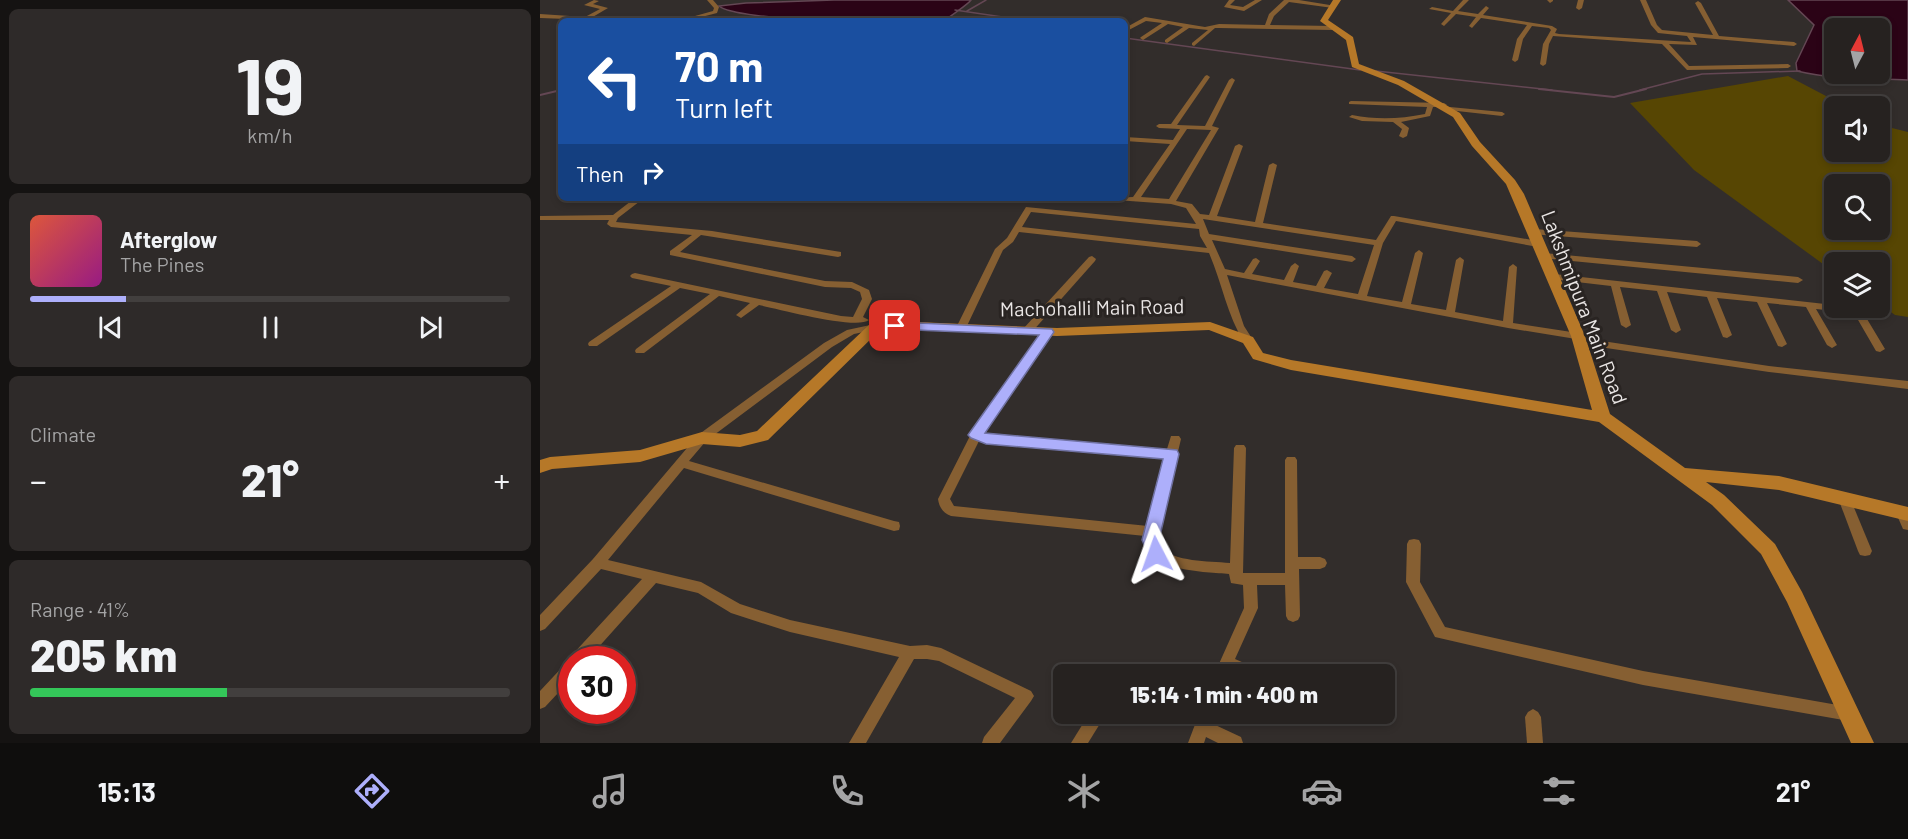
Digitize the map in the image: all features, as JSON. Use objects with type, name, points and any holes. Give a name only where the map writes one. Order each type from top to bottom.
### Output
[{"type":"main road","points":[[1333,28],[1324,21],[1335,3]]},
{"type":"main road","name":"Lakshmipura Main Road","points":[[1333,28],[1350,39],[1353,57],[1362,70],[1401,83],[1461,118],[1476,144],[1511,182],[1579,338],[1595,398],[1603,417],[1718,500],[1768,549],[1795,598],[1863,743]]},
{"type":"main road","name":"Machohalli Main Road","points":[[875,327],[1048,332],[1210,326],[1248,340],[1258,356],[1291,365],[1603,417]]},
{"type":"main road","points":[[540,467],[550,463],[640,456],[702,438],[740,441],[762,436],[875,327]]},
{"type":"main road","points":[[1685,474],[1779,483],[1844,498],[1906,517]]},
{"type":"street","points":[[692,18],[715,12],[717,8],[710,0]]},
{"type":"street","points":[[1232,0],[1226,6],[1244,9],[1259,0]]},
{"type":"street","points":[[1267,28],[1267,22],[1274,12],[1288,0],[1335,3]]},
{"type":"street","points":[[1444,24],[1466,0]]},
{"type":"street","points":[[1579,8],[1581,0]]},
{"type":"street","points":[[1643,0],[1657,31],[1687,68],[1788,66]]},
{"type":"street","points":[[588,18],[605,8],[587,5],[596,1]]},
{"type":"street","points":[[1698,3],[1716,36]]},
{"type":"street","points":[[1472,26],[1486,8]]},
{"type":"street","points":[[1432,9],[1553,28],[1546,44],[1543,64]]},
{"type":"street","points":[[1498,27],[1511,11]]},
{"type":"street","points":[[540,16],[571,18]]},
{"type":"street","points":[[1128,28],[1145,19],[1213,29]]},
{"type":"street","points":[[1143,38],[1166,23]]},
{"type":"street","points":[[1515,60],[1520,39],[1530,24]]},
{"type":"street","points":[[1167,41],[1188,26]]},
{"type":"street","points":[[1194,44],[1219,26],[1333,28]]},
{"type":"street","points":[[1657,31],[1794,44]]},
{"type":"street","points":[[1552,34],[1568,37],[1695,44],[1689,35]]},
{"type":"street","points":[[1173,126],[1207,77]]},
{"type":"street","points":[[1207,128],[1232,80]]},
{"type":"street","points":[[1351,103],[1441,107],[1502,114]]},
{"type":"street","points":[[1353,117],[1370,121],[1396,122],[1428,115],[1441,107]]},
{"type":"street","points":[[1396,122],[1406,128],[1402,136]]},
{"type":"street","points":[[1160,126],[1216,128],[1171,202]]},
{"type":"street","points":[[1136,200],[1185,127]]},
{"type":"street","points":[[1128,140],[1175,141]]},
{"type":"street","points":[[1212,218],[1239,146]]},
{"type":"street","points":[[1258,225],[1273,165]]},
{"type":"street","points":[[1128,199],[1171,202],[1190,206],[1197,216],[1202,232],[1221,271],[1239,326],[1248,340]]},
{"type":"street","points":[[636,201],[615,216],[611,224],[699,233],[838,254]]},
{"type":"street","points":[[961,328],[999,249],[1010,240],[1029,209],[1202,232],[1353,259]]},
{"type":"street","points":[[540,218],[615,216]]},
{"type":"street","points":[[1197,216],[1379,243]]},
{"type":"street","points":[[1361,298],[1379,243],[1394,218],[1538,244],[1798,280]]},
{"type":"street","points":[[1016,229],[1211,251]]},
{"type":"street","points":[[699,233],[673,253],[825,284],[852,285],[864,290],[867,299],[857,319]]},
{"type":"street","points":[[1538,244],[1696,244]]},
{"type":"street","points":[[1406,305],[1419,253]]},
{"type":"street","points":[[1027,331],[1092,259]]},
{"type":"street","points":[[1450,314],[1461,260]]},
{"type":"street","points":[[1246,276],[1256,261]]},
{"type":"street","points":[[1287,284],[1295,266]]},
{"type":"street","points":[[1508,325],[1513,267]]},
{"type":"street","points":[[1221,271],[1579,338],[1769,369],[1908,385]]},
{"type":"street","points":[[1318,290],[1327,273]]},
{"type":"street","points":[[635,276],[841,319],[865,320],[875,327]]},
{"type":"street","points":[[1554,277],[1824,307]]},
{"type":"street","points":[[1615,284],[1626,324]]},
{"type":"street","points":[[593,344],[679,285]]},
{"type":"street","points":[[1661,289],[1676,330]]},
{"type":"street","points":[[640,351],[718,293]]},
{"type":"street","points":[[1711,295],[1727,335]]},
{"type":"street","points":[[1761,300],[1782,344]]},
{"type":"street","points":[[741,315],[757,302]]},
{"type":"street","points":[[1809,305],[1832,345]]},
{"type":"street","points":[[1862,318],[1881,349]]},
{"type":"street","points":[[540,625],[598,563],[702,438],[828,345],[851,332],[875,327]]},
{"type":"street","points":[[1048,332],[976,435],[944,499],[951,511],[1153,532]]},
{"type":"street","points":[[976,435],[986,439],[1172,454]]},
{"type":"street","points":[[1175,439],[1153,532],[1152,548],[1156,554],[1164,558],[1204,567],[1236,569]]},
{"type":"street","points":[[1240,448],[1236,579],[1293,579]]},
{"type":"street","points":[[1291,460],[1293,616]]},
{"type":"street","points":[[681,462],[894,526]]},
{"type":"street","points":[[1844,498],[1865,551]]},
{"type":"street","points":[[1414,544],[1413,582],[1440,632],[1643,678],[1849,714]]},
{"type":"street","points":[[598,563],[701,588],[736,609],[790,626],[910,653],[927,652],[941,655],[1026,696],[990,743]]},
{"type":"street","points":[[1292,563],[1320,563]]},
{"type":"street","points":[[590,646],[653,577]]},
{"type":"street","points":[[1226,664],[1251,608],[1250,579]]},
{"type":"street","points":[[857,743],[910,653]]},
{"type":"street","points":[[540,702],[558,682]]},
{"type":"street","points":[[1533,717],[1535,743]]},
{"type":"street","points":[[1079,743],[1091,724]]},
{"type":"street","points":[[1196,743],[1203,724]]},
{"type":"street","points":[[1208,724],[1234,743]]},
{"type":"shaded area","points":[[834,0],[971,0],[947,18],[781,18],[732,11],[719,6]]},
{"type":"shaded area","points":[[1788,0],[1908,0],[1908,80],[1890,79],[1890,18],[1824,18],[1824,75],[1797,71],[1796,63],[1814,25]]},
{"type":"shaded area","points":[[1788,76],[1826,96],[1824,96],[1824,162],[1890,162],[1890,128],[1908,132],[1908,317],[1895,315],[1890,311],[1890,252],[1824,252],[1824,265],[1694,170],[1630,103]]},
{"type":"waterway","points":[[967,11],[986,0]]},
{"type":"waterway","points":[[955,10],[1010,18]]},
{"type":"waterway","points":[[1128,38],[1360,70]]},
{"type":"waterway","points":[[1376,71],[1552,90]]},
{"type":"waterway","points":[[1640,90],[1702,74],[1800,71]]},
{"type":"waterway","points":[[1539,89],[1614,97],[1646,89]]},
{"type":"waterway","points":[[540,95],[558,91]]},
{"type":"route","points":[[895,326],[1048,332],[976,435],[986,439],[1172,454],[1151,540],[1156,554]]}]
